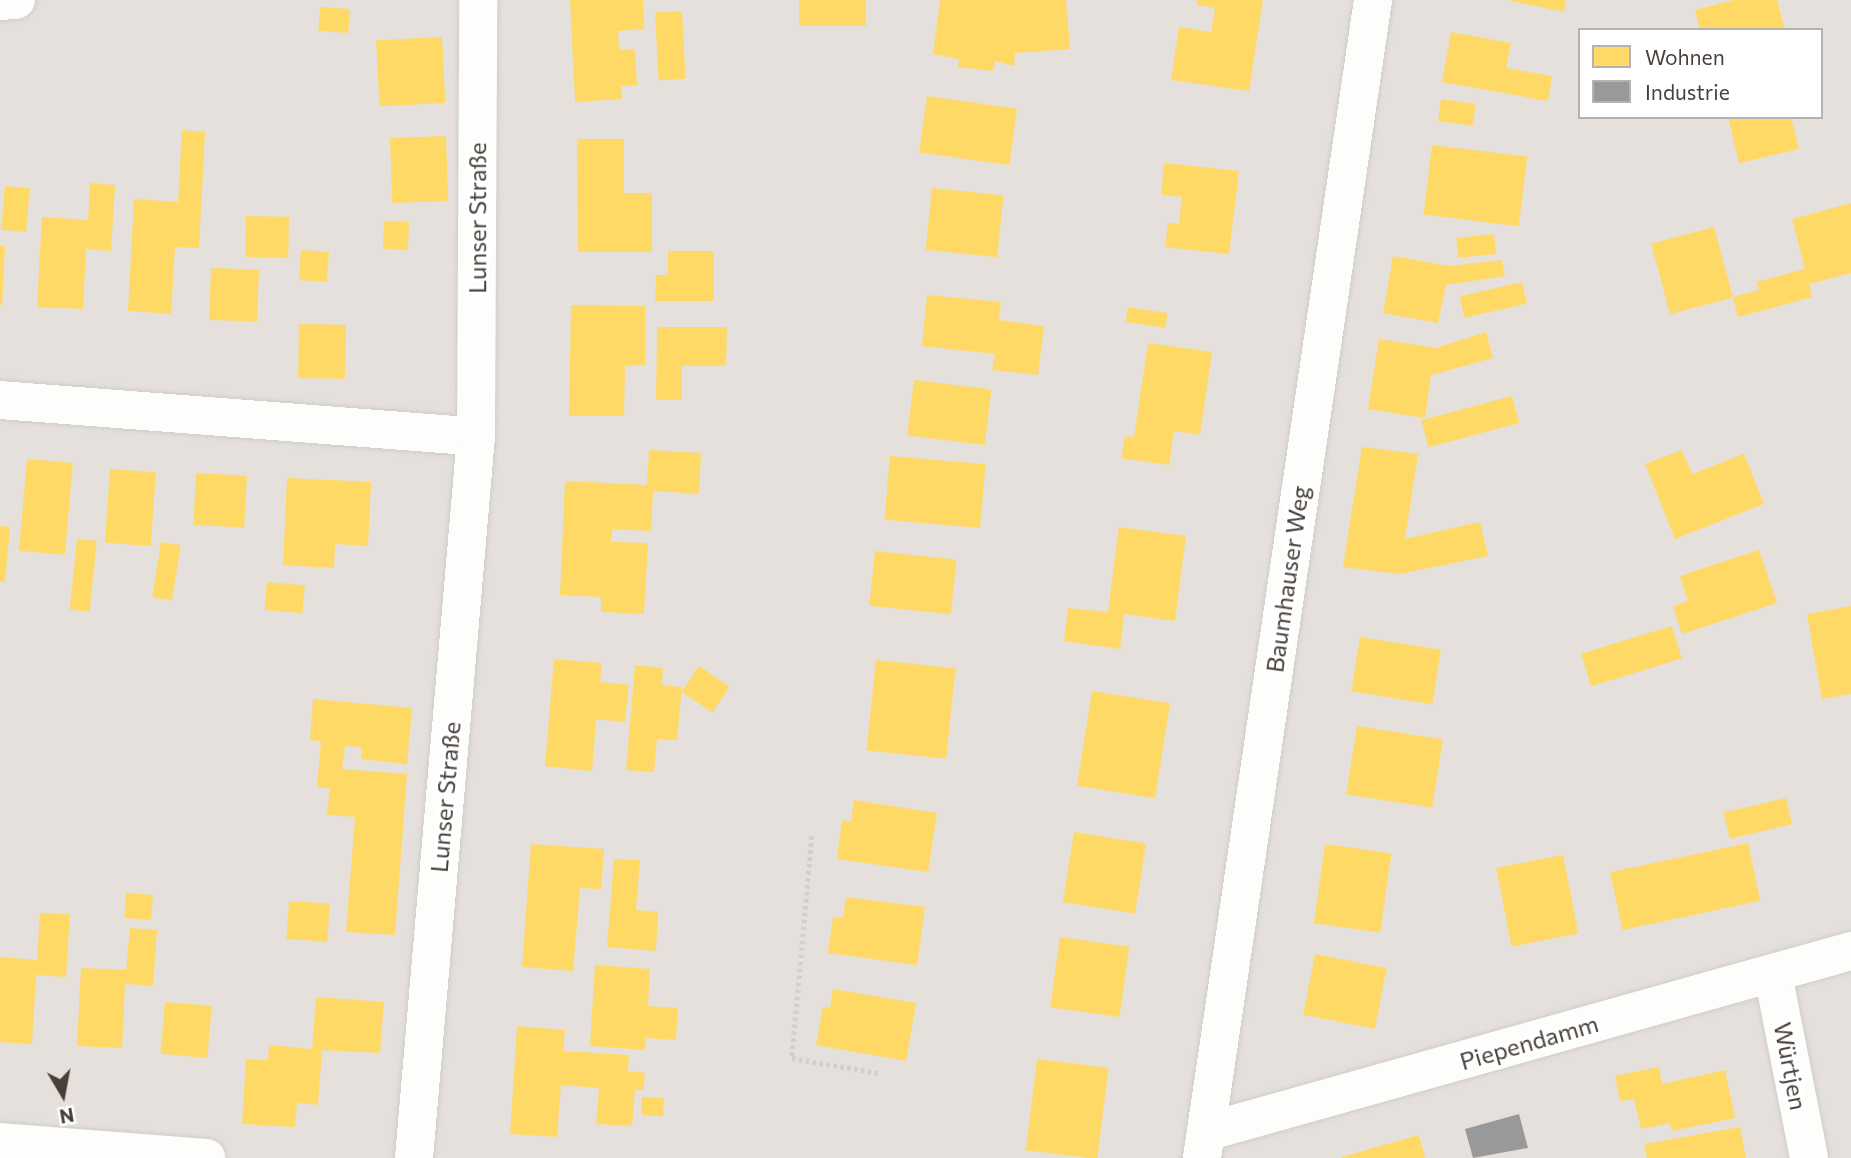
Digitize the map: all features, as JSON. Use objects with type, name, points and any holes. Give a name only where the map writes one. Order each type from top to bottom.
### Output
[{"type":"street","points":[[0,1],[16,0]]},
{"type":"street","name":"Lunser Straße","points":[[414,1158],[476,437],[478,0]]},
{"type":"street","name":"Baumhauser Weg","points":[[1204,1145],[1373,0]]},
{"type":"street","points":[[0,400],[476,437]]},
{"type":"street","name":"Piependamm","points":[[1204,1145],[1851,951]]},
{"type":"street","name":"Würtjen","points":[[1773,974],[1809,1158]]},
{"type":"street","points":[[0,1142],[205,1158]]},
{"type":"path","points":[[812,836],[792,1058],[880,1073]]},
{"type":"shaded area","points":[[0,0],[1851,0],[1851,1158],[0,1158]]},
{"type":"shaded area","points":[[797,1070],[941,1093],[933,1147],[788,1124]]},
{"type":"building: Wohnen","points":[[570,0],[643,0],[644,29],[618,31],[619,50],[635,49],[637,85],[621,86],[622,99],[575,102]]},
{"type":"building: Wohnen","points":[[799,0],[866,0],[866,26],[799,26]]},
{"type":"building: Wohnen","points":[[940,0],[1066,0],[1070,49],[1015,53],[1014,66],[995,61],[993,71],[958,67],[959,59],[933,54]]},
{"type":"building: Wohnen","points":[[1198,0],[1263,0],[1249,91],[1171,80],[1179,27],[1211,32],[1215,8],[1197,5]]},
{"type":"building: Wohnen","points":[[1507,0],[1566,0],[1564,12]]},
{"type":"building: Wohnen","points":[[1734,0],[1777,0],[1784,28],[1700,28],[1695,10]]},
{"type":"building: Wohnen","points":[[320,7],[350,9],[348,33],[318,31]]},
{"type":"building: Wohnen","points":[[682,11],[686,79],[659,80],[655,12]]},
{"type":"building: Wohnen","points":[[1451,32],[1511,43],[1506,68],[1552,76],[1548,101],[1442,82]]},
{"type":"building: Wohnen","points":[[442,37],[445,103],[380,106],[376,40]]},
{"type":"building: Wohnen","points":[[927,96],[1017,109],[1009,165],[919,152]]},
{"type":"building: Wohnen","points":[[1441,99],[1476,104],[1473,126],[1438,121]]},
{"type":"building: Wohnen","points":[[1728,119],[1792,119],[1799,149],[1739,163]]},
{"type":"building: Wohnen","points":[[182,130],[205,132],[199,248],[175,247],[171,314],[128,311],[134,199],[178,202]]},
{"type":"building: Wohnen","points":[[446,136],[448,201],[392,203],[390,138]]},
{"type":"building: Wohnen","points":[[577,139],[624,139],[624,193],[652,193],[652,252],[578,252]]},
{"type":"building: Wohnen","points":[[1432,145],[1527,157],[1519,226],[1423,214]]},
{"type":"building: Wohnen","points":[[1164,163],[1239,171],[1229,254],[1165,247],[1168,223],[1179,224],[1182,197],[1161,195]]},
{"type":"building: Wohnen","points":[[90,183],[115,185],[111,251],[86,249],[83,309],[37,307],[42,217],[88,220]]},
{"type":"building: Wohnen","points":[[5,186],[30,188],[26,232],[1,230]]},
{"type":"building: Wohnen","points":[[932,188],[1004,196],[997,257],[926,250]]},
{"type":"building: Wohnen","points":[[1851,203],[1851,273],[1809,284],[1812,297],[1738,317],[1733,297],[1759,290],[1757,282],[1805,269],[1792,219]]},
{"type":"building: Wohnen","points":[[246,216],[289,217],[288,258],[245,257]]},
{"type":"building: Wohnen","points":[[384,221],[409,222],[408,250],[383,249]]},
{"type":"building: Wohnen","points":[[1714,227],[1733,298],[1670,314],[1651,244]]},
{"type":"building: Wohnen","points":[[1494,234],[1496,254],[1458,258],[1456,238]]},
{"type":"building: Wohnen","points":[[0,246],[5,246],[2,305],[0,305]]},
{"type":"building: Wohnen","points":[[301,250],[329,252],[327,282],[299,280]]},
{"type":"building: Wohnen","points":[[668,251],[714,251],[714,301],[655,301],[656,275],[668,275]]},
{"type":"building: Wohnen","points":[[1393,256],[1449,266],[1502,260],[1505,276],[1446,285],[1438,323],[1383,313]]},
{"type":"building: Wohnen","points":[[211,268],[259,270],[257,322],[209,320]]},
{"type":"building: Wohnen","points":[[1522,282],[1527,303],[1465,318],[1460,296]]},
{"type":"building: Wohnen","points":[[927,295],[1001,302],[999,320],[1044,326],[1038,375],[992,370],[995,354],[922,346]]},
{"type":"building: Wohnen","points":[[571,305],[645,306],[645,365],[625,366],[624,416],[569,416]]},
{"type":"building: Wohnen","points":[[1128,307],[1168,313],[1165,328],[1126,322]]},
{"type":"building: Wohnen","points":[[299,324],[346,325],[345,379],[298,378]]},
{"type":"building: Wohnen","points":[[657,327],[727,327],[726,366],[682,366],[682,400],[656,400]]},
{"type":"building: Wohnen","points":[[1486,332],[1493,358],[1431,375],[1425,418],[1368,409],[1379,339],[1436,348]]},
{"type":"building: Wohnen","points":[[1148,343],[1212,352],[1200,435],[1174,431],[1169,465],[1121,458],[1125,436],[1134,437]]},
{"type":"building: Wohnen","points":[[914,380],[991,390],[985,445],[907,436]]},
{"type":"building: Wohnen","points":[[1512,396],[1519,423],[1428,447],[1421,420]]},
{"type":"building: Wohnen","points":[[1362,447],[1418,454],[1405,539],[1480,522],[1488,556],[1399,574],[1343,567]]},
{"type":"building: Wohnen","points":[[649,450],[701,453],[699,494],[653,491],[651,531],[612,529],[611,542],[648,543],[644,614],[601,612],[601,597],[560,595],[565,481],[647,485]]},
{"type":"building: Wohnen","points":[[1682,450],[1692,474],[1744,454],[1764,504],[1675,539],[1645,464]]},
{"type":"building: Wohnen","points":[[890,456],[986,464],[980,528],[884,520]]},
{"type":"building: Wohnen","points":[[27,459],[73,463],[65,555],[19,551]]},
{"type":"building: Wohnen","points":[[110,469],[156,472],[151,546],[105,543]]},
{"type":"building: Wohnen","points":[[196,473],[247,476],[244,528],[193,525]]},
{"type":"building: Wohnen","points":[[287,478],[371,482],[368,546],[335,544],[334,568],[283,565]]},
{"type":"building: Wohnen","points":[[0,526],[10,527],[5,582],[0,582]]},
{"type":"building: Wohnen","points":[[1119,527],[1186,536],[1175,621],[1124,614],[1120,649],[1064,641],[1068,608],[1108,612]]},
{"type":"building: Wohnen","points":[[77,539],[97,541],[89,612],[70,610]]},
{"type":"building: Wohnen","points":[[161,542],[181,545],[172,600],[152,597]]},
{"type":"building: Wohnen","points":[[1759,550],[1777,603],[1682,634],[1673,606],[1688,601],[1680,576]]},
{"type":"building: Wohnen","points":[[875,551],[957,560],[951,614],[869,606]]},
{"type":"building: Wohnen","points":[[267,582],[305,585],[302,613],[265,610]]},
{"type":"building: Wohnen","points":[[1851,606],[1851,694],[1822,699],[1807,614]]},
{"type":"building: Wohnen","points":[[1672,626],[1682,659],[1591,686],[1581,654]]},
{"type":"building: Wohnen","points":[[1360,637],[1441,650],[1432,704],[1351,691]]},
{"type":"building: Wohnen","points":[[554,659],[602,663],[600,682],[629,685],[625,722],[596,719],[592,771],[545,766]]},
{"type":"building: Wohnen","points":[[876,660],[956,668],[946,759],[866,751]]},
{"type":"building: Wohnen","points":[[635,665],[663,668],[662,685],[682,687],[677,740],[657,739],[654,772],[626,770]]},
{"type":"building: Wohnen","points":[[699,666],[730,687],[712,712],[682,692]]},
{"type":"building: Wohnen","points":[[1092,691],[1170,703],[1155,798],[1077,786]]},
{"type":"building: Wohnen","points":[[313,699],[412,708],[407,764],[361,759],[362,747],[345,746],[342,769],[407,774],[395,935],[346,932],[355,817],[327,815],[330,788],[317,787],[321,741],[310,740]]},
{"type":"building: Wohnen","points":[[1357,726],[1443,740],[1432,808],[1346,794]]},
{"type":"building: Wohnen","points":[[1786,798],[1792,824],[1730,839],[1724,812]]},
{"type":"building: Wohnen","points":[[854,800],[937,813],[928,872],[837,859],[842,820],[851,822]]},
{"type":"building: Wohnen","points":[[1074,832],[1146,843],[1135,914],[1063,902]]},
{"type":"building: Wohnen","points":[[1748,843],[1760,901],[1622,930],[1610,872]]},
{"type":"building: Wohnen","points":[[531,844],[604,849],[601,889],[580,888],[573,971],[522,967]]},
{"type":"building: Wohnen","points":[[1325,844],[1391,853],[1380,933],[1314,923]]},
{"type":"building: Wohnen","points":[[1563,855],[1578,934],[1512,947],[1496,868]]},
{"type":"building: Wohnen","points":[[614,859],[640,860],[636,910],[658,912],[656,951],[607,947]]},
{"type":"building: Wohnen","points":[[126,893],[153,895],[151,920],[124,918]]},
{"type":"building: Wohnen","points":[[846,897],[925,907],[917,965],[828,953],[833,917],[843,918]]},
{"type":"building: Wohnen","points":[[289,901],[330,904],[327,942],[286,939]]},
{"type":"building: Wohnen","points":[[40,913],[70,914],[66,977],[36,975],[32,1044],[0,1042],[0,957],[37,960]]},
{"type":"building: Wohnen","points":[[130,928],[157,930],[153,986],[125,984],[122,1048],[77,1046],[81,968],[126,970]]},
{"type":"building: Wohnen","points":[[1060,937],[1129,947],[1119,1017],[1050,1007]]},
{"type":"building: Wohnen","points":[[1315,954],[1387,968],[1375,1029],[1303,1015]]},
{"type":"building: Wohnen","points":[[595,965],[650,969],[648,1006],[678,1008],[676,1040],[646,1038],[645,1050],[590,1046]]},
{"type":"building: Wohnen","points":[[833,989],[916,1003],[906,1061],[816,1045],[823,1007],[830,1008]]},
{"type":"building: Wohnen","points":[[316,997],[384,1002],[380,1053],[322,1050],[318,1105],[297,1103],[295,1127],[242,1124],[246,1059],[268,1060],[269,1045],[312,1049]]},
{"type":"building: Wohnen","points":[[165,1002],[212,1006],[207,1058],[160,1054]]},
{"type":"building: Wohnen","points":[[517,1026],[565,1030],[563,1051],[629,1055],[628,1071],[645,1073],[643,1090],[635,1090],[632,1126],[596,1124],[599,1088],[561,1085],[557,1137],[510,1134]]},
{"type":"building: Wohnen","points":[[1037,1059],[1108,1068],[1097,1158],[1026,1150]]},
{"type":"building: Wohnen","points":[[1659,1067],[1662,1084],[1725,1070],[1735,1118],[1672,1131],[1670,1123],[1641,1129],[1634,1099],[1620,1101],[1615,1076]]},
{"type":"building: Wohnen","points":[[642,1097],[664,1098],[663,1116],[641,1115]]},
{"type":"building: Wohnen","points":[[1740,1127],[1746,1158],[1647,1158],[1644,1144]]},
{"type":"building: Wohnen","points":[[1419,1135],[1425,1158],[1342,1158],[1342,1157]]},
{"type":"building: Industrie","points":[[1519,1114],[1528,1148],[1473,1158],[1465,1129]]}]
